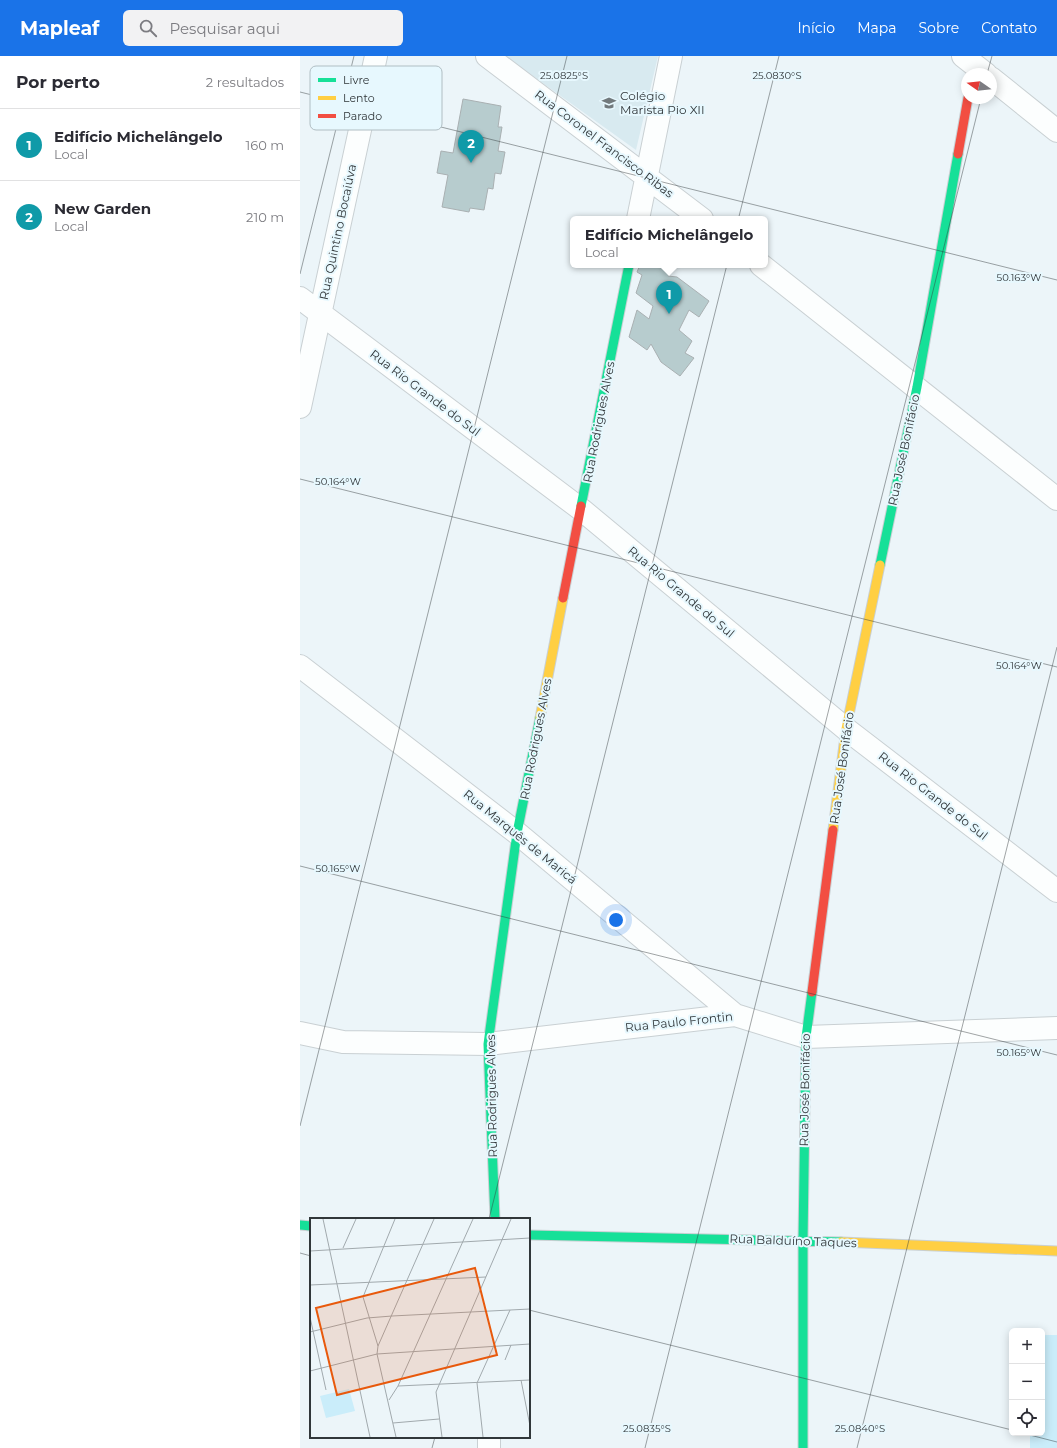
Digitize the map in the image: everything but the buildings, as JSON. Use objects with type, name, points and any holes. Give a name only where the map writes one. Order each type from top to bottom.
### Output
[{"type":"street","name":"Rua Quintino Bocaiúva","points":[[374,66],[376,56]]},
{"type":"street","name":"Rua Coronel Francisco Ribas","points":[[487,56],[698,216]]},
{"type":"street","points":[[639,216],[671,56]]},
{"type":"street","points":[[997,83],[1057,131]]},
{"type":"street","name":"Rua José Bonifácio","points":[[803,1448],[803,1240],[806,1037],[846,729],[917,387],[967,104]]},
{"type":"street","name":"Rua Quintino Bocaiúva","points":[[300,407],[360,130]]},
{"type":"street","name":"Rua Rodrigues Alves","points":[[495,1218],[488,1044],[517,833],[582,510],[628,268]]},
{"type":"street","points":[[765,268],[1057,499]]},
{"type":"street","name":"Rua Rio Grande do Sul","points":[[300,298],[582,510],[846,729],[1057,891]]},
{"type":"street","name":"Rua Marquês de Maricá","points":[[300,666],[517,833],[735,1014]]},
{"type":"street","name":"Rua Paulo Frontin","points":[[300,1033],[343,1042],[488,1044],[735,1014],[806,1037],[1057,1028]]},
{"type":"street","points":[[300,1225],[310,1226]]},
{"type":"street","name":"Rua Balduíno Taques","points":[[530,1235],[803,1240],[1057,1251]]},
{"type":"shaded area","name":"Colégio Marista Pio XII","points":[[505,56],[658,56],[636,150]]},
{"type":"shaded area","points":[[1045,1335],[1057,1335],[1057,1448],[1030,1448],[1030,1436],[1045,1436]]},
{"type":"traffic: fast","points":[[880,565],[917,387],[958,154]]},
{"type":"traffic: fast","points":[[581,506],[628,268]]},
{"type":"traffic: fast","points":[[495,1218],[488,1044],[517,833],[540,718]]},
{"type":"traffic: fast","points":[[803,1448],[803,1240],[806,1037],[812,992]]},
{"type":"traffic: fast","points":[[300,1225],[310,1226]]},
{"type":"traffic: fast","points":[[530,1235],[841,1242]]},
{"type":"traffic: slow","points":[[833,830],[846,729],[880,565]]},
{"type":"traffic: slow","points":[[540,718],[563,598]]},
{"type":"traffic: slow","points":[[841,1242],[1057,1251]]},
{"type":"traffic: jam","points":[[958,154],[967,104]]},
{"type":"traffic: jam","points":[[563,598],[581,506]]},
{"type":"traffic: jam","points":[[812,992],[833,830]]},
{"type":"place","name":"Colégio Marista Pio XII","points":[[609,103]]},
{"type":"place","name":"New Garden","points":[[471,163]]},
{"type":"place","name":"Edifício Michelângelo","points":[[669,314]]}]
